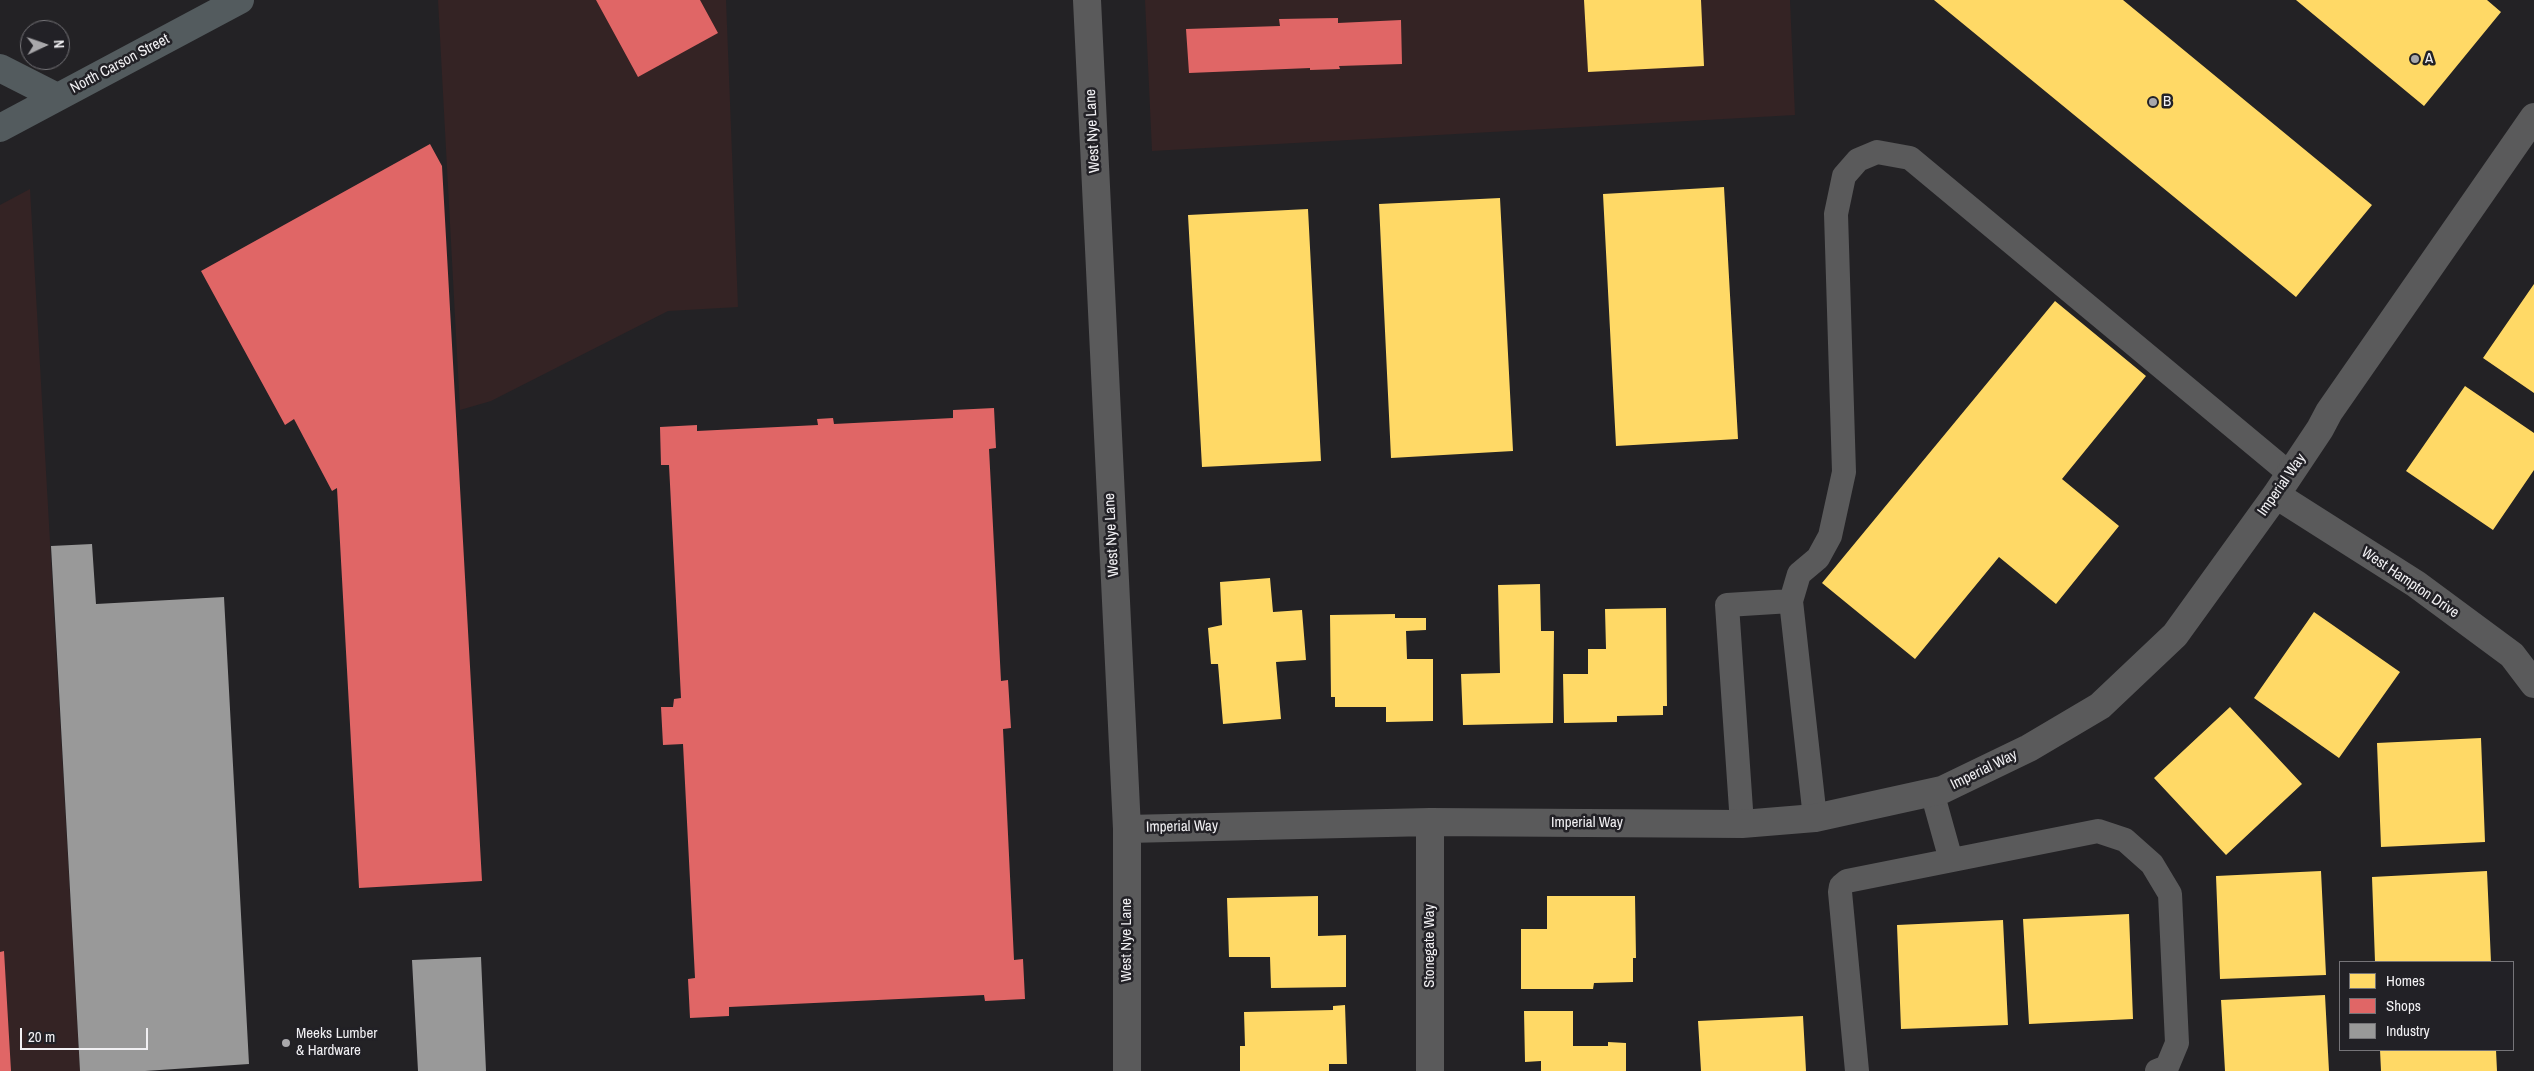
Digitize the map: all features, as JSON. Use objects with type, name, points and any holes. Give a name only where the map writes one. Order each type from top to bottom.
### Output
[{"type":"main road","name":"North Carson Street","points":[[0,128],[240,0]]},
{"type":"main road","points":[[0,68],[57,97]]},
{"type":"street","name":"West Nye Lane","points":[[1086,0],[1127,829],[1127,1071]]},
{"type":"street","name":"Imperial Way","points":[[1127,829],[1430,822],[1742,824],[1815,818],[1942,790],[2029,748],[2100,706],[2175,635],[2283,484],[2320,429],[2329,412],[2534,117]]},
{"type":"street","name":"West Hampton Drive","points":[[2283,484],[2512,655],[2534,684]]},
{"type":"street","name":"Stonegate Way","points":[[1430,822],[1430,1071]]},
{"type":"lane","points":[[1815,818],[1791,601],[1799,574],[1818,558],[1830,536],[1844,472],[1836,214],[1844,176],[1858,160],[1877,152],[1910,158],[2283,484]]},
{"type":"lane","points":[[1742,824],[1727,605],[1791,601]]},
{"type":"lane","points":[[1932,792],[1951,860]]},
{"type":"lane","points":[[1857,1071],[1840,892],[1841,886],[1847,881],[2098,831],[2125,840],[2152,864],[2170,894],[2177,1043],[2166,1067],[2157,1071]]},
{"type":"shaded area","points":[[438,0],[726,0],[738,307],[668,311],[491,401],[460,410]]},
{"type":"shaded area","points":[[1145,0],[1790,0],[1795,115],[1152,151]]},
{"type":"shaded area","points":[[30,189],[80,1071],[0,1071],[0,205]]},
{"type":"building: Homes","points":[[1584,0],[1701,0],[1704,66],[1588,72]]},
{"type":"building: Homes","name":"B","points":[[1934,0],[2123,0],[2372,205],[2296,297]]},
{"type":"building: Homes","name":"A","points":[[2296,0],[2487,0],[2501,12],[2424,106]]},
{"type":"building: Homes","points":[[1724,187],[1738,439],[1616,446],[1603,194]]},
{"type":"building: Homes","points":[[1500,198],[1513,451],[1391,458],[1379,204]]},
{"type":"building: Homes","points":[[1308,209],[1321,461],[1202,467],[1188,215]]},
{"type":"building: Homes","points":[[2534,284],[2534,393],[2483,358]]},
{"type":"building: Homes","points":[[2055,301],[2146,376],[2062,479],[2119,526],[2056,604],[1999,557],[1915,659],[1822,583]]},
{"type":"building: Homes","points":[[2465,386],[2534,433],[2534,470],[2493,530],[2406,471]]},
{"type":"building: Homes","points":[[1270,578],[1273,612],[1302,610],[1306,660],[1276,662],[1281,719],[1223,724],[1218,664],[1211,664],[1208,628],[1222,625],[1220,582]]},
{"type":"building: Homes","points":[[1540,584],[1541,631],[1554,631],[1553,723],[1463,725],[1461,674],[1500,673],[1498,585]]},
{"type":"building: Homes","points":[[1666,608],[1667,706],[1663,706],[1663,715],[1617,716],[1617,722],[1564,723],[1563,674],[1588,674],[1588,649],[1606,649],[1605,609]]},
{"type":"building: Homes","points":[[2314,612],[2400,672],[2339,758],[2254,698]]},
{"type":"building: Homes","points":[[1395,614],[1395,618],[1426,618],[1426,630],[1406,631],[1407,659],[1433,659],[1433,721],[1386,722],[1386,707],[1335,707],[1335,697],[1331,697],[1330,615]]},
{"type":"building: Homes","points":[[2230,707],[2302,784],[2226,855],[2154,778]]},
{"type":"building: Homes","points":[[2481,738],[2485,842],[2381,847],[2377,743]]},
{"type":"building: Homes","points":[[2321,871],[2326,975],[2220,979],[2216,876]]},
{"type":"building: Homes","points":[[2487,871],[2491,961],[2375,961],[2372,877]]},
{"type":"building: Homes","points":[[1318,896],[1318,936],[1346,935],[1346,987],[1271,988],[1270,957],[1229,957],[1227,898]]},
{"type":"building: Homes","points":[[1547,896],[1635,896],[1636,958],[1633,958],[1633,982],[1594,983],[1593,989],[1521,989],[1521,929],[1547,929]]},
{"type":"building: Homes","points":[[2129,914],[2133,1019],[2029,1024],[2023,919]]},
{"type":"building: Homes","points":[[2003,920],[2008,1025],[1901,1029],[1897,925]]},
{"type":"building: Homes","points":[[2325,995],[2329,1071],[2225,1071],[2221,1000]]},
{"type":"building: Homes","points":[[1345,1005],[1347,1064],[1329,1064],[1329,1071],[1240,1071],[1240,1046],[1245,1046],[1244,1012],[1333,1010],[1333,1006]]},
{"type":"building: Homes","points":[[1524,1011],[1573,1011],[1573,1046],[1608,1046],[1608,1042],[1626,1043],[1626,1071],[1541,1071],[1541,1061],[1525,1062]]},
{"type":"building: Homes","points":[[1803,1016],[1806,1071],[1701,1071],[1698,1021]]},
{"type":"building: Homes","points":[[2380,1051],[2496,1051],[2497,1071],[2381,1071]]},
{"type":"building: Shops","points":[[596,0],[700,0],[718,33],[638,77]]},
{"type":"building: Shops","points":[[1338,18],[1338,23],[1401,20],[1402,64],[1339,66],[1340,69],[1310,70],[1310,68],[1189,73],[1186,29],[1280,26],[1279,19]]},
{"type":"building: Shops","points":[[430,144],[442,166],[482,881],[359,888],[337,488],[332,491],[294,419],[285,425],[201,271]]},
{"type":"building: Shops","points":[[994,408],[996,448],[989,449],[1001,681],[1008,680],[1011,728],[1003,729],[1014,960],[1023,959],[1025,999],[985,1001],[984,995],[729,1007],[729,1016],[690,1018],[688,979],[695,978],[683,744],[663,745],[661,707],[673,707],[674,699],[681,698],[669,465],[661,465],[660,427],[697,425],[697,431],[818,425],[817,419],[833,418],[834,424],[953,418],[953,410]]},
{"type":"building: Shops","points":[[4,951],[11,1071],[0,1071],[0,952]]},
{"type":"building: Industry","points":[[92,544],[96,604],[224,597],[249,1064],[145,1071],[80,1071],[51,546]]},
{"type":"building: Industry","points":[[481,957],[486,1071],[418,1071],[412,960]]},
{"type":"place","name":"A","points":[[2415,59]]},
{"type":"place","name":"B","points":[[2153,102]]},
{"type":"place","name":"Meeks Lumber & Hardware","points":[[286,1043]]}]
